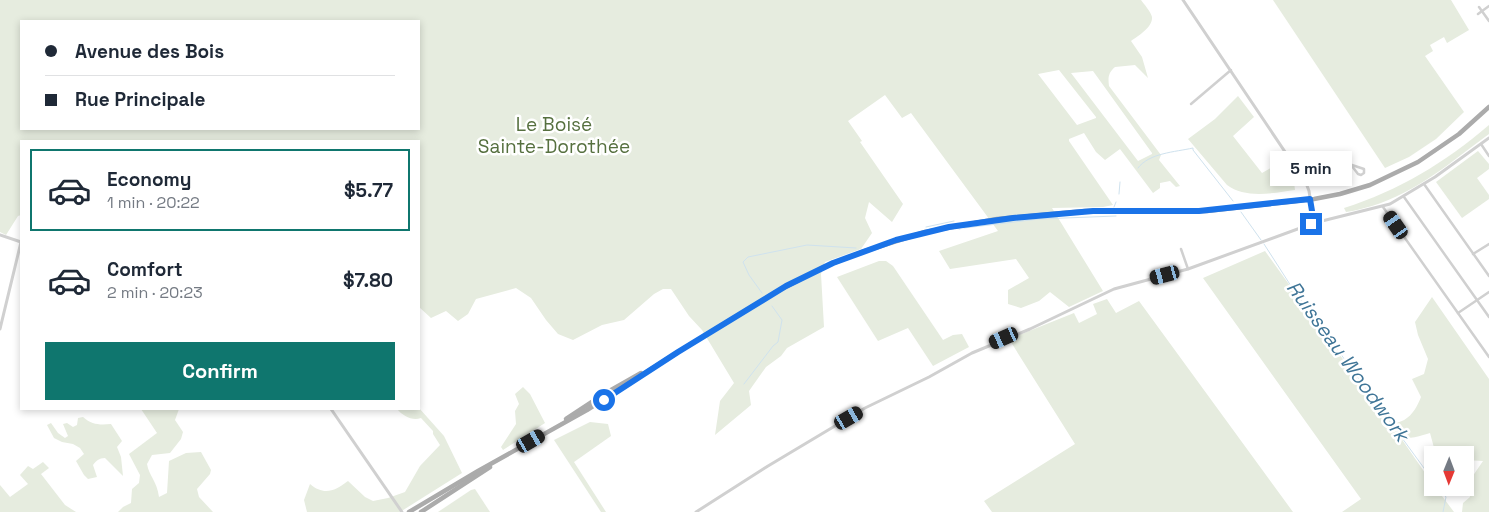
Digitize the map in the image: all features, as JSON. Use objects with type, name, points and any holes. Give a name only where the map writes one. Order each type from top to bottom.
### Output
[{"type":"main road","points":[[421,512],[604,394],[653,367],[776,292],[814,272],[884,244],[925,232],[980,222],[1076,212],[1187,212],[1310,199],[1358,189],[1407,168],[1453,138],[1489,107]]},
{"type":"main road","points":[[409,512],[478,470],[502,459]]},
{"type":"street","points":[[1184,0],[1303,178],[1308,189],[1314,223]]},
{"type":"street","points":[[1478,14],[1489,6]]},
{"type":"street","points":[[1479,7],[1489,21]]},
{"type":"street","points":[[1191,104],[1231,70]]},
{"type":"street","points":[[696,512],[865,408],[972,353],[1030,329],[1114,289],[1188,269],[1314,223],[1383,207],[1404,197],[1424,184],[1489,138]]},
{"type":"street","points":[[1481,144],[1489,156]]},
{"type":"street","points":[[1303,178],[1340,155],[1344,156],[1359,175],[1364,174],[1364,169],[1352,165]]},
{"type":"street","points":[[1424,184],[1489,276]]},
{"type":"street","points":[[1404,197],[1489,317]]},
{"type":"street","points":[[1383,207],[1489,357]]},
{"type":"street","points":[[0,235],[20,242]]},
{"type":"street","points":[[1473,254],[1489,244]]},
{"type":"street","points":[[0,329],[20,246]]},
{"type":"street","points":[[1181,249],[1188,269]]},
{"type":"street","points":[[1458,313],[1489,292]]},
{"type":"street","points":[[332,410],[402,512]]},
{"type":"green space","name":"Le Boisé Sainte-Dorothée","points":[[0,0],[1141,0],[1150,13],[1152,21],[1144,31],[1131,41],[1142,57],[1148,78],[1135,65],[1115,67],[1109,76],[1109,86],[1161,155],[1159,160],[1180,186],[1176,187],[1170,181],[1160,183],[1160,188],[1153,193],[1120,149],[1105,160],[1096,152],[1084,133],[1069,139],[1113,205],[1103,207],[1052,208],[1103,291],[1069,307],[1050,292],[1039,301],[1021,308],[1008,304],[1008,290],[1029,278],[1016,259],[950,269],[939,251],[998,231],[911,113],[902,118],[885,95],[848,121],[862,141],[860,142],[903,204],[892,222],[869,202],[865,218],[872,233],[861,249],[825,262],[821,274],[824,327],[787,348],[781,356],[766,367],[749,391],[751,405],[715,435],[720,401],[734,383],[702,330],[689,316],[671,289],[663,289],[654,294],[624,320],[602,325],[573,340],[558,334],[531,298],[516,288],[476,299],[468,314],[458,321],[446,311],[431,318],[420,308],[420,140],[20,140],[20,215],[6,235],[0,232]],"holes":[[[1059,70],[1096,117],[1096,118],[1077,125],[1038,74]],[[1093,71],[1152,153],[1152,154],[1138,161],[1071,73]]]},
{"type":"green space","points":[[1273,0],[1451,0],[1469,30],[1447,43],[1444,37],[1430,45],[1433,51],[1425,56],[1464,112],[1436,139],[1409,157],[1385,168]]},
{"type":"green space","points":[[1238,96],[1254,117],[1233,136],[1262,173],[1283,161],[1293,174],[1295,190],[1251,194],[1234,189],[1227,185],[1188,139],[1215,119]]},
{"type":"green space","points":[[1489,125],[1489,134],[1419,184],[1388,200],[1346,212],[1344,208],[1383,193],[1421,174],[1456,151]]},
{"type":"green space","points":[[1478,151],[1489,164],[1489,169],[1477,178],[1489,195],[1489,199],[1462,218],[1436,182]]},
{"type":"green space","points":[[1265,251],[1389,423],[1401,421],[1410,416],[1421,397],[1412,379],[1424,374],[1428,359],[1415,322],[1432,297],[1489,379],[1489,512],[1462,512],[1463,503],[1470,496],[1474,496],[1474,474],[1483,461],[1474,460],[1474,446],[1434,446],[1430,433],[1410,438],[1394,428],[1424,471],[1424,496],[1442,496],[1454,512],[1342,512],[1361,499],[1203,278]]},
{"type":"green space","points":[[879,261],[886,261],[893,266],[943,340],[953,335],[962,334],[969,347],[933,366],[908,328],[878,341],[837,277]]},
{"type":"green space","points":[[1107,299],[1116,313],[1139,301],[1293,512],[992,512],[984,501],[1075,444],[1009,339],[1074,313],[1079,323],[1097,314],[1093,304]]},
{"type":"green space","points":[[523,387],[530,394],[545,423],[503,450],[501,447],[516,424],[515,411],[519,404],[515,394]]},
{"type":"green space","points":[[420,409],[444,436],[462,473],[400,512],[307,512],[304,500],[310,484],[320,490],[329,491],[348,481],[365,497],[373,501],[405,492],[420,466],[440,445],[433,431],[421,418],[414,419],[402,414],[398,410]]},
{"type":"green space","points":[[142,410],[179,410],[175,420],[183,432],[181,439],[170,453],[152,455],[147,464],[157,487],[159,497],[167,493],[169,461],[186,453],[201,452],[211,470],[210,474],[197,489],[199,497],[213,512],[118,512],[131,503],[132,489],[139,483],[140,475],[129,454],[157,433]]},
{"type":"green space","points":[[83,417],[96,424],[111,424],[122,441],[117,447],[121,457],[123,476],[103,458],[93,465],[97,477],[88,479],[76,461],[84,454],[80,448],[54,438],[47,425],[51,423],[58,433],[65,438],[68,436],[63,424],[67,423],[73,427],[77,425],[78,418]]},
{"type":"green space","points":[[590,422],[608,424],[611,436],[574,462],[606,512],[601,512],[554,440]]},
{"type":"green space","points":[[43,462],[49,468],[41,474],[65,505],[76,512],[0,512],[0,485],[10,497],[28,484],[20,475],[28,466],[33,469]]},
{"type":"green space","points":[[475,489],[490,512],[438,512],[471,490]]},
{"type":"waterway","name":"Ruisseau Woodwork","points":[[1138,168],[1155,156],[1193,148],[1233,201]]},
{"type":"waterway","name":"Ruisseau Woodwork","points":[[1119,194],[1120,182]]},
{"type":"waterway","name":"Ruisseau Woodwork","points":[[1114,207],[1116,202]]},
{"type":"waterway","name":"Ruisseau Woodwork","points":[[1241,212],[1261,240]]},
{"type":"waterway","name":"Ruisseau Woodwork","points":[[964,228],[1039,219],[1116,216]]},
{"type":"waterway","name":"Ruisseau Woodwork","points":[[926,227],[954,221]]},
{"type":"waterway","name":"Ruisseau Woodwork","points":[[1264,244],[1291,286],[1424,468]]},
{"type":"waterway","name":"Ruisseau Woodwork","points":[[762,293],[749,275],[743,262],[748,257],[807,245],[856,248]]},
{"type":"waterway","name":"Ruisseau Woodwork","points":[[744,384],[778,342],[782,320],[772,306]]},
{"type":"waterway","name":"Ruisseau Woodwork","points":[[1443,512],[1445,496]]},
{"type":"route","points":[[604,400],[653,367],[786,286],[843,259],[925,232],[997,219],[1076,212],[1187,212],[1310,199],[1314,223],[1311,224]]}]
